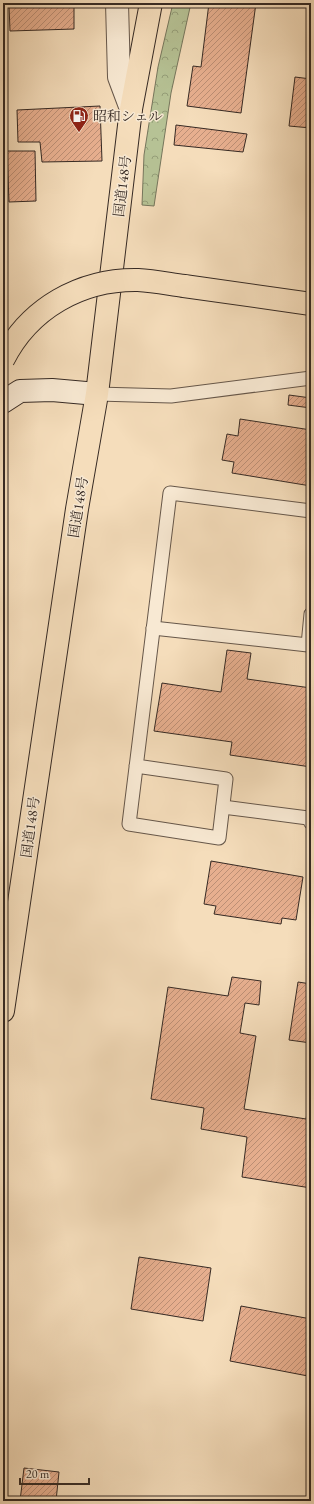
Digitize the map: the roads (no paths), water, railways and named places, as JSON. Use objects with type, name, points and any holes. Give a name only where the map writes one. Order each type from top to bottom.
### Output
[{"type":"highway","name":"国道148号","points":[[3,1011],[75,525],[97,394],[131,109],[151,3]]},
{"type":"highway","points":[[3,360],[10,346],[21,330],[54,304],[73,293],[94,285],[115,281],[139,280],[311,304]]},
{"type":"street","points":[[117,3],[119,77],[131,109]]},
{"type":"street","points":[[3,402],[20,391],[52,390],[97,394]]},
{"type":"lane","points":[[97,394],[172,396],[311,378]]},
{"type":"lane","points":[[136,766],[226,779],[219,838],[129,824],[136,766],[154,628],[170,493],[311,510]]},
{"type":"lane","points":[[154,628],[309,646],[311,614]]},
{"type":"lane","points":[[223,807],[308,818],[311,822]]},
{"type":"place","name":"昭和シェル","points":[[79,133]]}]
